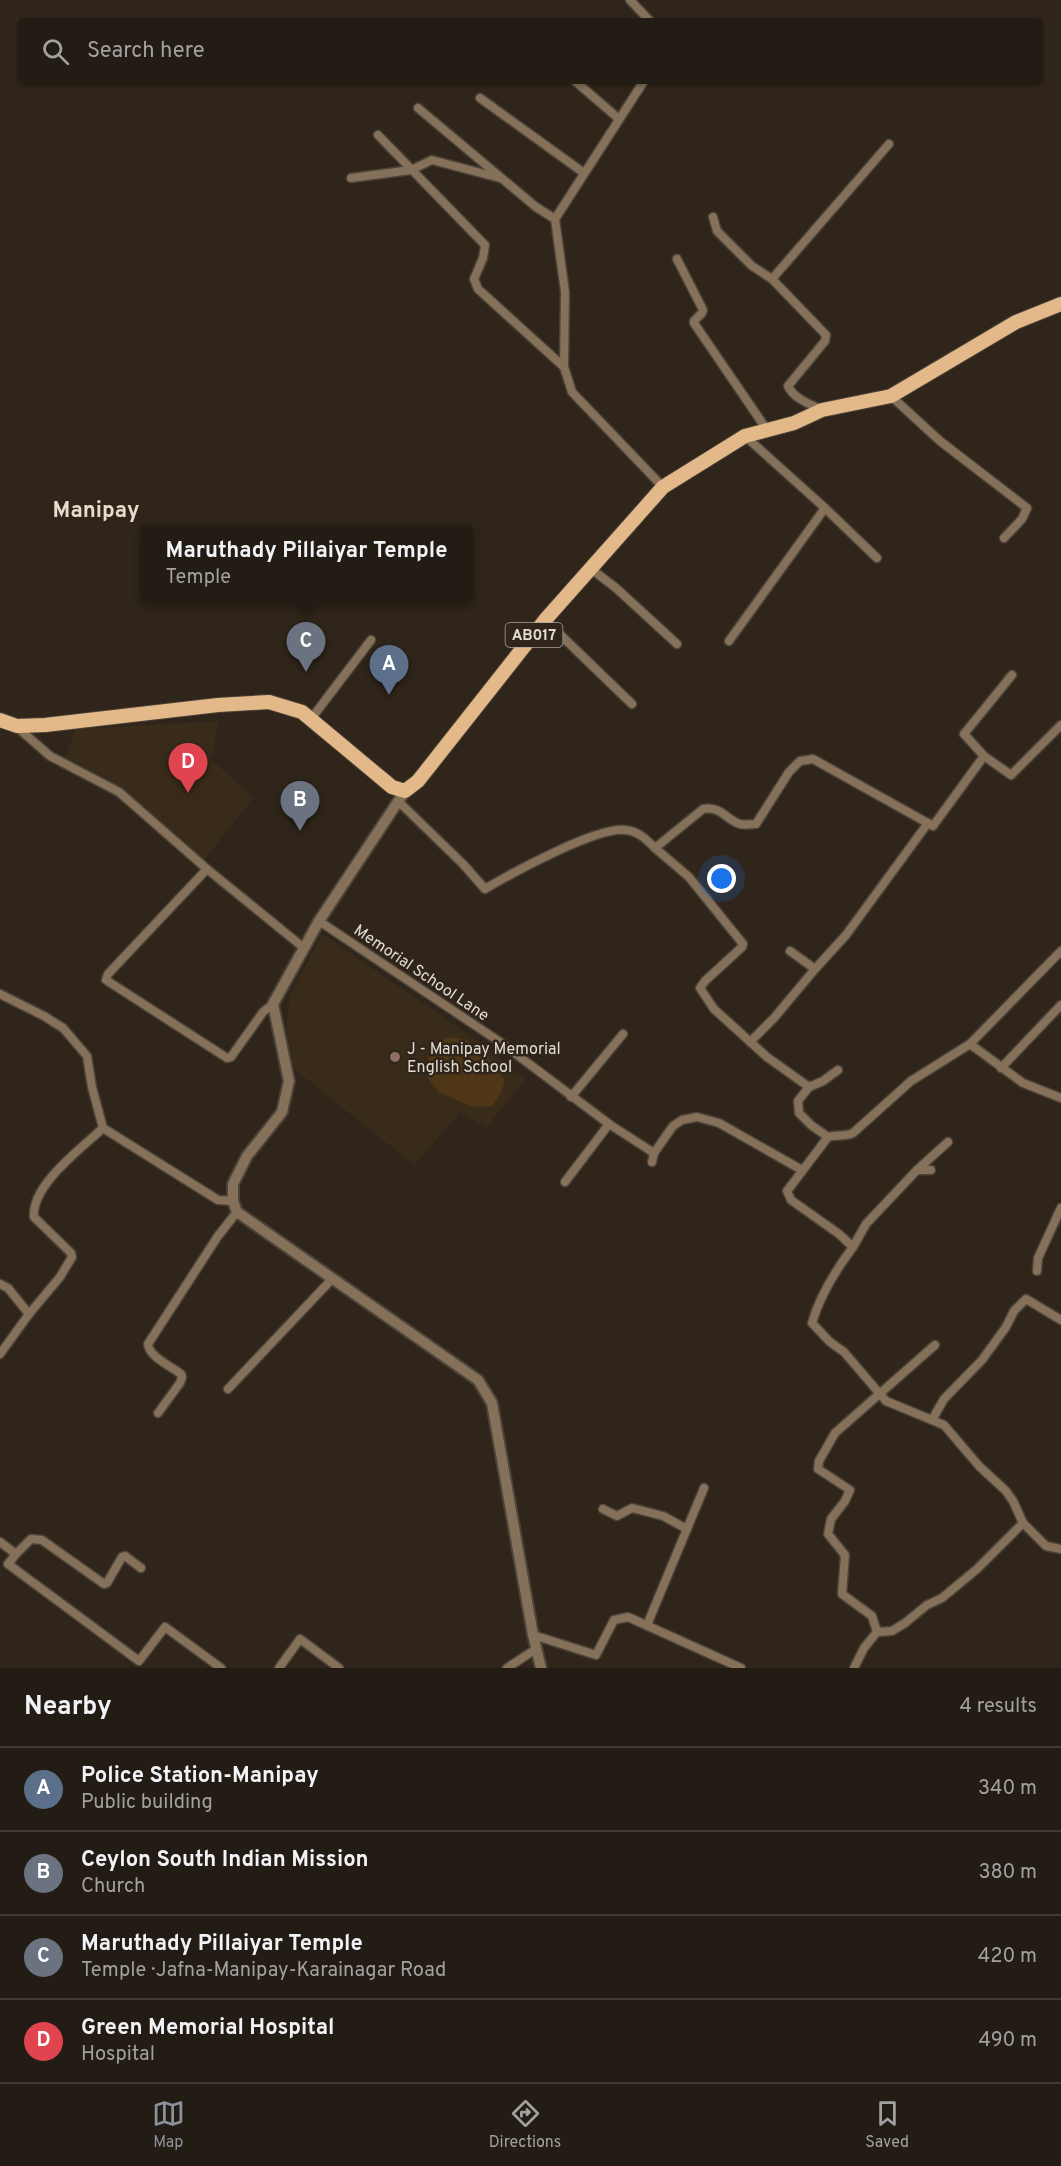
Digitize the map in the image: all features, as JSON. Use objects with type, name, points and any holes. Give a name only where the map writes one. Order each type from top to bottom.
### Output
[{"type":"main road","name":"AB017","points":[[402,796],[418,782],[545,620],[663,487],[746,436],[794,423],[822,410],[891,396],[1016,322],[1061,304]]},
{"type":"main road","points":[[0,720],[17,726],[45,726],[218,705],[269,702],[302,712],[402,796]]},
{"type":"street","points":[[630,0],[648,18]]},
{"type":"street","points":[[578,84],[619,119]]},
{"type":"street","points":[[642,84],[555,219],[565,292],[564,367],[572,392],[663,487]]},
{"type":"street","points":[[480,98],[584,173]]},
{"type":"street","points":[[418,108],[536,207],[555,219]]},
{"type":"street","points":[[378,135],[485,245],[483,258],[474,279],[478,288],[564,367]]},
{"type":"street","points":[[772,279],[889,144]]},
{"type":"street","points":[[351,178],[411,170],[432,160],[504,179]]},
{"type":"street","points":[[713,217],[717,231],[752,266],[772,279],[826,335],[825,341],[788,386],[798,398],[822,410]]},
{"type":"street","points":[[677,259],[703,310],[694,323],[767,430]]},
{"type":"street","points":[[891,396],[940,441],[1027,508],[1023,519],[1004,538]]},
{"type":"street","points":[[746,436],[877,558]]},
{"type":"street","points":[[729,641],[825,508]]},
{"type":"street","points":[[590,568],[616,588],[677,644]]},
{"type":"street","points":[[545,620],[632,704]]},
{"type":"street","points":[[311,719],[371,639]]},
{"type":"street","points":[[1012,675],[964,734],[984,756],[1011,776],[1061,725]]},
{"type":"street","points":[[17,726],[50,756],[119,792],[207,869],[303,948]]},
{"type":"street","points":[[655,848],[703,809],[710,808],[724,813],[739,824],[756,824],[789,772],[800,761],[813,759],[933,826],[984,756]]},
{"type":"street","points":[[207,869],[108,974],[106,980],[227,1058],[231,1057],[263,1012],[273,1004],[319,921],[402,796],[485,888],[583,839],[624,830],[642,835],[688,877],[743,944],[700,988],[714,1009],[750,1042],[809,1087]]},
{"type":"street","points":[[750,1042],[774,1018],[846,935],[928,823]]},
{"type":"street","name":"Memorial School Lane","points":[[319,921],[500,1041],[653,1157],[673,1125],[682,1120],[697,1117],[719,1123],[802,1170]]},
{"type":"street","points":[[790,951],[815,969]]},
{"type":"street","points":[[853,1247],[839,1234],[791,1200],[787,1194],[788,1187],[828,1137],[853,1133],[911,1081],[970,1044],[1061,951]]},
{"type":"street","points":[[0,994],[63,1028],[87,1056],[92,1087],[103,1128],[218,1200],[233,1201]]},
{"type":"street","points":[[273,1004],[289,1081],[282,1112],[247,1156],[233,1184],[233,1201],[237,1212],[478,1380],[492,1403],[533,1635],[541,1668]]},
{"type":"street","points":[[1001,1068],[1061,1005]]},
{"type":"street","points":[[571,1097],[624,1035]]},
{"type":"street","points":[[970,1044],[1023,1083],[1061,1098]]},
{"type":"street","points":[[828,1137],[799,1113],[798,1101],[809,1087],[823,1081],[838,1070]]},
{"type":"street","points":[[565,1182],[609,1124]]},
{"type":"street","points":[[0,1354],[28,1314],[60,1277],[72,1257],[71,1253],[34,1217],[33,1209],[50,1176],[103,1128]]},
{"type":"street","points":[[948,1142],[917,1170],[866,1224],[836,1271],[817,1307],[812,1323],[830,1342],[844,1352],[886,1401],[944,1425],[979,1466],[1006,1491],[1023,1523],[1046,1546],[1061,1549]]},
{"type":"street","points":[[917,1170],[931,1170]]},
{"type":"street","points":[[1037,1271],[1038,1258],[1061,1208]]},
{"type":"street","points":[[158,1413],[182,1377],[152,1353],[148,1344],[218,1236],[237,1212]]},
{"type":"street","points":[[228,1389],[332,1279]]},
{"type":"street","points":[[0,1284],[9,1288],[28,1314]]},
{"type":"street","points":[[932,1420],[944,1399],[982,1360],[1006,1327],[1014,1311],[1026,1299],[1061,1320]]},
{"type":"street","points":[[877,1632],[872,1616],[842,1594],[845,1555],[828,1534],[831,1520],[850,1490],[818,1468],[819,1461],[835,1434],[935,1345]]},
{"type":"street","points":[[647,1625],[704,1488]]},
{"type":"street","points":[[603,1509],[617,1516],[632,1508],[663,1516],[687,1529]]},
{"type":"street","points":[[854,1668],[864,1648],[877,1632],[892,1631],[927,1605],[942,1598],[977,1569],[1023,1523]]},
{"type":"street","points":[[141,1568],[125,1556],[122,1557],[107,1583],[104,1584],[42,1540],[31,1539],[8,1564],[140,1661],[165,1627],[221,1668]]},
{"type":"street","points":[[0,1542],[16,1554]]},
{"type":"street","points":[[533,1635],[596,1655],[614,1620],[628,1617],[741,1668]]},
{"type":"street","points":[[279,1668],[300,1640],[339,1668]]},
{"type":"street","points":[[507,1668],[536,1649]]},
{"type":"shaded area","points":[[219,721],[211,760],[254,797],[204,860],[122,790],[65,758],[75,729]]},
{"type":"shaded area","name":"J - Manipay Memorial English School","points":[[322,934],[483,1044],[525,1080],[487,1127],[460,1113],[414,1165],[294,1069],[286,1030],[290,995]]},
{"type":"shaded area","points":[[446,1037],[467,1040],[489,1059],[505,1080],[501,1093],[492,1106],[472,1107],[439,1092],[427,1077],[426,1062],[434,1049]]},
{"type":"place","name":"Maruthady Pillaiyar Temple","points":[[306,672]]},
{"type":"place","name":"Police Station-Manipay","points":[[389,695]]},
{"type":"place","name":"Green Memorial Hospital","points":[[188,793]]},
{"type":"place","name":"Ceylon South Indian Mission","points":[[300,831]]},
{"type":"place","name":"J - Manipay Memorial English School","points":[[395,1057]]},
{"type":"district","name":"Manipay","points":[[96,509]]}]
